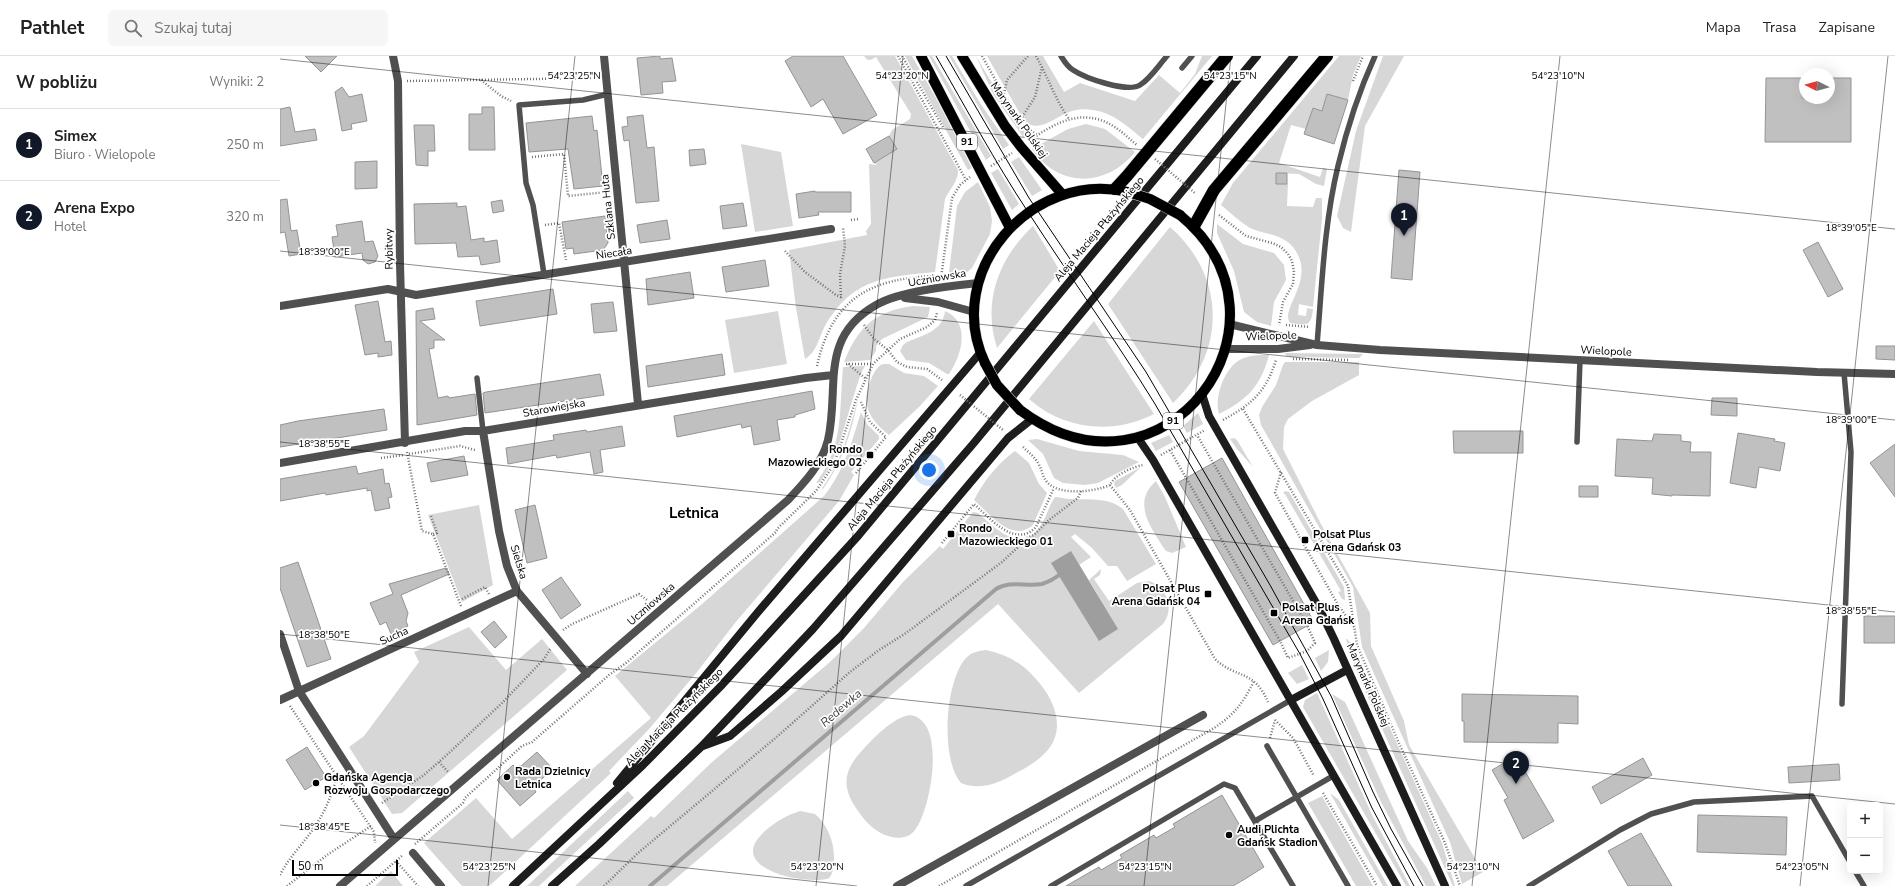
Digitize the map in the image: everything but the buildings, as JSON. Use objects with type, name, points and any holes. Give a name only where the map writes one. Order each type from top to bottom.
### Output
[{"type":"highway","points":[[1115,189],[1227,56]]},
{"type":"highway","points":[[1194,226],[1214,190],[1327,56]]},
{"type":"main road","name":"91","points":[[921,56],[1010,228]]},
{"type":"main road","name":"Marynarki Polskiej","points":[[962,56],[1021,148],[1062,194]]},
{"type":"main road","name":"Aleja Macieja Płażyńskiego","points":[[513,886],[600,806],[720,687],[858,536],[1257,56]]},
{"type":"main road","points":[[552,886],[599,844],[701,747],[813,629],[973,444],[1294,56]]},
{"type":"main road","name":"91","points":[[1088,189],[1115,189],[1160,203],[1180,214],[1194,226],[1212,251],[1224,279],[1228,294],[1229,324],[1226,349],[1220,365],[1202,394],[1193,404],[1174,420],[1158,430],[1138,438],[1107,441],[1076,437],[1053,430],[1032,419],[1020,410],[1002,392],[982,358],[976,333],[974,312],[979,282],[991,253],[1010,228],[1028,212],[1043,202],[1062,194],[1088,189]]},
{"type":"main road","points":[[600,806],[758,612],[982,358]]},
{"type":"main road","name":"Marynarki Polskiej","points":[[1202,394],[1209,416],[1319,608],[1444,886]]},
{"type":"main road","points":[[701,747],[730,736],[833,644],[1008,438],[1032,419]]},
{"type":"main road","points":[[1138,438],[1153,460],[1397,886]]},
{"type":"main road","points":[[1290,700],[1347,670]]},
{"type":"street","name":"Rybitwy","points":[[393,56],[398,81],[400,292],[405,443]]},
{"type":"street","name":"Szklana Huta","points":[[604,56],[638,404]]},
{"type":"street","name":"Niecała","points":[[280,306],[388,289],[416,295],[830,229]]},
{"type":"street","name":"Uczniowska","points":[[340,886],[788,500],[806,481],[819,463],[828,441],[832,416],[833,375],[840,343],[848,329],[861,316],[876,304],[898,297],[940,288],[979,282]]},
{"type":"street","name":"Uczniowska","points":[[898,297],[938,302],[974,312]]},
{"type":"street","name":"Wielopole","points":[[1229,324],[1317,345],[1380,350],[1844,373],[1895,374]]},
{"type":"street","name":"Wielopole","points":[[1226,349],[1278,348],[1317,345]]},
{"type":"street","name":"Starowiejska","points":[[280,463],[405,443],[466,431],[483,431],[638,404],[833,375]]},
{"type":"street","name":"Sielska","points":[[483,431],[499,531],[507,566],[516,591],[587,674]]},
{"type":"street","name":"Sucha","points":[[282,699],[516,591]]},
{"type":"street","points":[[280,634],[299,691],[394,840]]},
{"type":"street","points":[[897,886],[1203,715]]},
{"type":"street","points":[[409,852],[441,886]]},
{"type":"lane","points":[[1061,56],[1072,70],[1081,75],[1122,88],[1131,88],[1140,86],[1167,56]]},
{"type":"lane","points":[[1182,68],[1192,56]]},
{"type":"lane","points":[[1317,345],[1328,229],[1338,167],[1350,120],[1375,56]]},
{"type":"lane","points":[[544,274],[533,205],[526,183],[519,105],[582,100],[608,94]]},
{"type":"lane","points":[[1577,442],[1580,360]]},
{"type":"lane","points":[[1842,704],[1851,452],[1844,373]]},
{"type":"lane","points":[[477,378],[483,431]]},
{"type":"lane","points":[[966,886],[1290,700]]},
{"type":"lane","points":[[1267,746],[1348,886]]},
{"type":"lane","points":[[1255,821],[1333,776]]},
{"type":"lane","points":[[1051,886],[1224,784],[1235,788],[1293,886]]},
{"type":"lane","points":[[1529,886],[1620,830],[1651,814],[1694,802],[1812,796],[1847,857]]},
{"type":"lane","points":[[1857,874],[1864,886]]},
{"type":"path","points":[[898,56],[966,180]]},
{"type":"path","points":[[902,56],[944,129]]},
{"type":"path","points":[[982,56],[1019,122],[1037,135]]},
{"type":"path","points":[[1004,95],[1007,80],[1028,56]]},
{"type":"path","points":[[1036,56],[1052,86],[1055,97],[1069,119]]},
{"type":"path","points":[[1019,122],[1035,97],[1042,67]]},
{"type":"path","points":[[398,81],[600,78]]},
{"type":"path","points":[[481,80],[501,96],[519,105]]},
{"type":"path","points":[[1027,143],[1037,135],[1059,122],[1079,116],[1097,118],[1113,126],[1138,145]]},
{"type":"path","points":[[989,167],[1015,152]]},
{"type":"path","points":[[523,157],[564,154],[568,196],[611,191]]},
{"type":"path","points":[[960,159],[969,178]]},
{"type":"path","points":[[1155,159],[1196,194]]},
{"type":"path","points":[[940,283],[952,198],[960,185],[975,174]]},
{"type":"path","points":[[1219,214],[1246,236],[1272,243],[1281,248],[1292,261],[1294,272],[1293,284],[1282,306],[1279,330]]},
{"type":"path","points":[[851,220],[859,219]]},
{"type":"path","points":[[536,227],[560,223],[568,270]]},
{"type":"path","points":[[785,251],[806,272],[836,295],[841,297],[840,274],[845,246],[843,227]]},
{"type":"path","points":[[860,394],[865,378],[873,364],[900,339],[927,327],[935,320],[938,307]]},
{"type":"path","points":[[864,325],[874,339],[888,350],[902,366],[927,369],[942,380]]},
{"type":"path","points":[[1221,422],[1243,409],[1255,399],[1266,385],[1272,372],[1277,353]]},
{"type":"path","points":[[848,364],[865,378]]},
{"type":"path","points":[[960,395],[1003,430]]},
{"type":"path","points":[[856,473],[886,437],[870,422],[861,402]]},
{"type":"path","points":[[1243,409],[1348,586],[1357,645],[1398,741],[1445,843],[1460,886]]},
{"type":"path","points":[[1159,456],[1208,429]]},
{"type":"path","points":[[1170,450],[1280,641],[1288,658],[1308,651],[1315,643],[1307,626],[1197,435]]},
{"type":"path","points":[[405,443],[422,531],[433,534]]},
{"type":"path","points":[[378,459],[460,446],[486,454]]},
{"type":"path","points":[[1023,447],[1034,457],[1044,477],[1054,488],[1081,491],[1098,490],[1110,485],[1112,480],[1139,465],[1144,465]]},
{"type":"path","points":[[1281,472],[1275,493],[1338,605],[1354,627]]},
{"type":"path","points":[[1110,485],[1130,510],[1215,659],[1220,664],[1254,681],[1264,693],[1275,720],[1293,738],[1377,886]]},
{"type":"path","points":[[942,543],[974,504],[1003,530],[1015,535],[1032,531],[1036,527],[1054,488]]},
{"type":"path","points":[[604,886],[638,853],[761,751],[850,672],[879,650],[906,633],[1002,562],[1017,548],[1022,540],[1034,535],[1048,520],[1078,498],[1081,491]]},
{"type":"path","points":[[431,516],[437,532],[433,534]]},
{"type":"path","points":[[368,886],[396,861],[409,852],[463,803],[465,798],[522,746],[532,742],[609,675],[626,663],[776,532]]},
{"type":"path","points":[[433,534],[464,616]]},
{"type":"path","points":[[462,599],[485,587],[494,601]]},
{"type":"path","points":[[373,809],[424,775],[439,762],[507,698],[544,658],[564,630],[572,624],[639,594],[647,600]]},
{"type":"path","points":[[939,886],[1230,717],[1244,702],[1254,681]]},
{"type":"path","points":[[282,699],[371,826],[374,832],[375,843]]},
{"type":"path","points":[[1267,746],[1275,720]]},
{"type":"path","points":[[439,762],[448,772]]},
{"type":"path","points":[[280,875],[312,831],[326,807],[337,776]]},
{"type":"path","points":[[287,886],[327,855],[380,820]]},
{"type":"path","points":[[370,848],[389,832]]},
{"type":"path","points":[[396,861],[418,886]]},
{"type":"shaded area","points":[[864,56],[895,56],[958,170],[958,174],[945,199],[935,272],[886,279],[859,289],[847,298],[836,310],[825,326],[815,348],[805,359],[796,308],[789,250],[867,235],[866,231],[871,224],[869,164],[877,165],[874,163],[896,149],[889,136],[892,130],[910,119],[911,114],[876,57],[870,60]]},
{"type":"shaded area","points":[[905,56],[912,56],[936,98],[972,168],[968,170]]},
{"type":"shaded area","points":[[929,56],[932,56],[991,156],[986,160]]},
{"type":"shaded area","points":[[949,56],[952,56],[980,103],[1009,145],[1003,149]]},
{"type":"shaded area","points":[[976,56],[1015,122],[1025,132],[1024,138],[993,94]]},
{"type":"shaded area","points":[[987,56],[1043,56],[1064,92],[1080,83],[1135,101],[1159,75],[1180,93],[1195,74],[1202,56],[1212,56],[1143,139],[1114,117],[1093,110],[1082,109],[1072,111],[1041,125],[1035,126],[1029,124],[1023,119]]},
{"type":"shaded area","points":[[1339,56],[1361,56],[1353,75],[1348,100],[1327,94],[1322,111],[1313,108],[1306,129],[1291,125],[1279,163],[1320,177],[1323,168],[1327,169],[1324,186],[1316,184],[1299,174],[1276,173],[1276,184],[1288,184],[1287,206],[1313,207],[1316,198],[1322,198],[1322,219],[1313,307],[1299,304],[1298,315],[1306,316],[1307,308],[1313,309],[1311,319],[1307,324],[1290,323],[1288,317],[1289,309],[1297,291],[1302,269],[1299,258],[1292,246],[1277,236],[1250,228],[1221,205],[1233,183]]},
{"type":"shaded area","points":[[1383,56],[1404,56],[1365,126],[1351,232],[1343,228],[1337,216],[1356,131]]},
{"type":"shaded area","points":[[1086,124],[1105,129],[1135,152],[1123,164],[1110,172],[1097,177],[1082,179],[1068,177],[1055,171],[1043,162],[1032,149],[1068,129]]},
{"type":"shaded area","points":[[741,144],[781,152],[793,226],[755,232]]},
{"type":"shaded area","points":[[1019,157],[1042,190],[1032,196],[1011,162]]},
{"type":"shaded area","points":[[998,169],[1019,204],[1012,210],[991,173]]},
{"type":"shaded area","points":[[978,182],[990,207],[992,221],[990,234],[972,268],[964,275],[948,281],[957,206],[965,192]]},
{"type":"shaded area","points":[[1217,224],[1243,244],[1274,253],[1284,265],[1286,280],[1274,302],[1271,326],[1257,322],[1244,312],[1234,271],[1217,233]]},
{"type":"shaded area","points":[[1033,226],[1060,271],[997,348],[993,331],[992,314],[993,297],[997,281],[1011,252]]},
{"type":"shaded area","points":[[1170,227],[1188,247],[1202,268],[1210,291],[1213,314],[1211,338],[1203,361],[1191,383],[1173,403],[1108,304]]},
{"type":"shaded area","points":[[913,306],[930,307],[928,317],[882,339],[876,346],[876,351],[870,360],[844,362],[855,339],[870,323],[888,312]]},
{"type":"shaded area","points":[[778,311],[787,364],[734,373],[725,320]]},
{"type":"shaded area","points":[[945,311],[953,316],[958,323],[962,340],[958,358],[949,374],[929,363],[906,360],[900,351],[903,345],[907,342],[936,328],[943,318]]},
{"type":"shaded area","points":[[1094,321],[1154,414],[1138,421],[1122,425],[1106,427],[1089,426],[1073,423],[1058,417],[1029,399]]},
{"type":"shaded area","points":[[1285,353],[1363,354],[1359,358],[1291,357],[1286,356]]},
{"type":"shaded area","points":[[1269,355],[1262,375],[1252,391],[1238,403],[1219,414],[1218,400],[1221,385],[1228,371],[1233,365],[1249,356]]},
{"type":"shaded area","points":[[1285,362],[1359,362],[1359,375],[1312,401],[1288,419],[1284,427],[1283,449],[1322,526],[1370,613],[1371,646],[1404,721],[1409,745],[1483,872],[1462,884],[1450,842],[1362,647],[1353,587],[1261,425],[1259,415],[1262,407],[1276,385]]},
{"type":"shaded area","points":[[884,364],[889,364],[904,373],[924,376],[938,386],[919,407],[889,435],[871,416],[867,403],[868,387],[872,377],[878,367]]},
{"type":"shaded area","points":[[865,366],[858,382],[836,452],[820,482],[816,483],[825,469],[836,442],[840,413],[843,367]]},
{"type":"shaded area","points":[[858,399],[853,423],[841,458],[823,489],[822,488],[840,457]]},
{"type":"shaded area","points":[[861,412],[867,424],[879,436],[879,439],[851,472],[854,475],[839,501],[735,623],[697,672],[650,728],[609,771],[611,773],[489,886],[462,886],[424,843],[476,798],[512,839],[651,718],[615,676],[701,605],[824,496],[837,477],[842,466],[851,445]]},
{"type":"shaded area","points":[[1198,413],[1203,424],[1187,433],[1183,426]]},
{"type":"shaded area","points":[[1169,435],[1173,442],[1156,451],[1151,443]]},
{"type":"shaded area","points":[[1234,438],[1237,440],[1253,467],[1230,439]]},
{"type":"shaded area","points":[[1037,439],[1079,451],[1123,455],[1139,462],[1098,483],[1085,485],[1063,483],[1054,478],[1043,454],[1028,440]]},
{"type":"shaded area","points":[[1015,451],[1029,463],[1039,484],[1047,493],[1033,525],[1025,530],[1017,531],[1009,529],[994,519],[974,500],[992,473]]},
{"type":"shaded area","points":[[1141,467],[1122,485],[1116,488],[1114,484],[1115,481]]},
{"type":"shaded area","points":[[1156,481],[1165,497],[1186,547],[1172,553],[1166,551],[1153,531],[1144,506],[1145,497],[1149,489]]},
{"type":"shaded area","points":[[1285,491],[1289,492],[1344,587],[1345,600],[1342,599],[1338,592],[1341,591],[1285,494],[1283,494]]},
{"type":"shaded area","points":[[1055,497],[1098,500],[1117,505],[1123,509],[1156,564],[1127,581],[1117,566],[1108,566],[1092,548],[1075,534],[1071,537],[1091,557],[1079,565],[1118,629],[1089,580],[1101,569],[1100,575],[1094,579],[1109,601],[1137,583],[1149,581],[1165,593],[1169,605],[1167,618],[1163,624],[1079,693],[998,604],[667,886],[575,886],[651,816],[654,818],[711,763],[830,662],[864,628],[903,582],[940,546],[943,549],[973,512],[978,513],[1000,532],[1017,539],[1026,538],[1034,534],[1041,525]]},
{"type":"shaded area","points":[[479,505],[493,585],[462,602],[428,515]]},
{"type":"shaded area","points":[[1071,551],[1118,629],[1099,641],[1051,563]]},
{"type":"shaded area","points":[[469,627],[506,670],[542,639],[567,670],[402,813],[392,814],[349,747],[364,736],[419,662],[414,652]]},
{"type":"shaded area","points":[[1346,639],[1352,644],[1442,843],[1455,886],[1453,886],[1357,673]]},
{"type":"shaded area","points":[[986,650],[1013,660],[1030,673],[1042,686],[1053,705],[1057,725],[1056,735],[1051,745],[1044,754],[1034,762],[997,783],[975,786],[961,783],[954,772],[950,757],[948,720],[953,684],[959,669],[966,658],[971,654]]},
{"type":"shaded area","points":[[1329,650],[1328,662],[1321,671],[1315,658]]},
{"type":"shaded area","points":[[1302,665],[1309,679],[1297,684],[1288,673]]},
{"type":"shaded area","points":[[1317,693],[1373,817],[1410,886],[1406,886],[1303,707],[1305,700]]},
{"type":"shaded area","points":[[1332,694],[1345,702],[1408,841],[1427,868],[1436,886],[1426,886],[1381,802]]},
{"type":"shaded area","points":[[909,715],[921,720],[929,731],[933,766],[926,804],[921,819],[911,834],[897,838],[879,832],[866,821],[850,798],[847,789],[847,780],[848,772],[856,757],[878,734],[888,726],[898,719]]},
{"type":"shaded area","points":[[628,791],[634,798],[539,886],[527,886]]},
{"type":"shaded area","points":[[1330,793],[1339,800],[1388,886],[1383,886]]},
{"type":"shaded area","points":[[1322,796],[1373,886],[1356,886],[1308,803]]},
{"type":"shaded area","points":[[800,811],[815,814],[829,833],[834,851],[834,865],[833,871],[829,878],[805,880],[789,877],[774,872],[761,865],[754,856],[754,845],[765,831],[781,819]]},
{"type":"shaded area","points":[[391,871],[403,886],[375,886]]},
{"type":"waterway","name":"Redewka","points":[[650,886],[996,589],[1001,586],[1012,584],[1042,584],[1059,575]]},
{"type":"tram line","points":[[936,56],[1016,193],[1155,404],[1300,654],[1323,699],[1372,808],[1414,886]]},
{"type":"tram line","points":[[946,56],[1029,198],[1146,372],[1270,585],[1331,696],[1373,792],[1391,829],[1423,886]]},
{"type":"place","name":"Simex","points":[[1404,236]]},
{"type":"place","name":"Rondo Mazowieckiego 02","points":[[870,455]]},
{"type":"place","name":"Rondo Mazowieckiego 01","points":[[951,534]]},
{"type":"place","name":"Polsat Plus Arena Gdańsk 03","points":[[1305,540]]},
{"type":"place","name":"Polsat Plus Arena Gdańsk 04","points":[[1208,594]]},
{"type":"place","name":"Polsat Plus Arena Gdańsk","points":[[1274,613]]},
{"type":"place","name":"Rada Dzielnicy Letnica","points":[[507,777]]},
{"type":"place","name":"Gdańska Agencja Rozwoju Gospodarczego","points":[[316,783]]},
{"type":"place","name":"Arena Expo","points":[[1516,784]]},
{"type":"place","name":"Audi Plichta Gdańsk Stadion","points":[[1229,835]]},
{"type":"district","name":"Letnica","points":[[694,513]]}]
